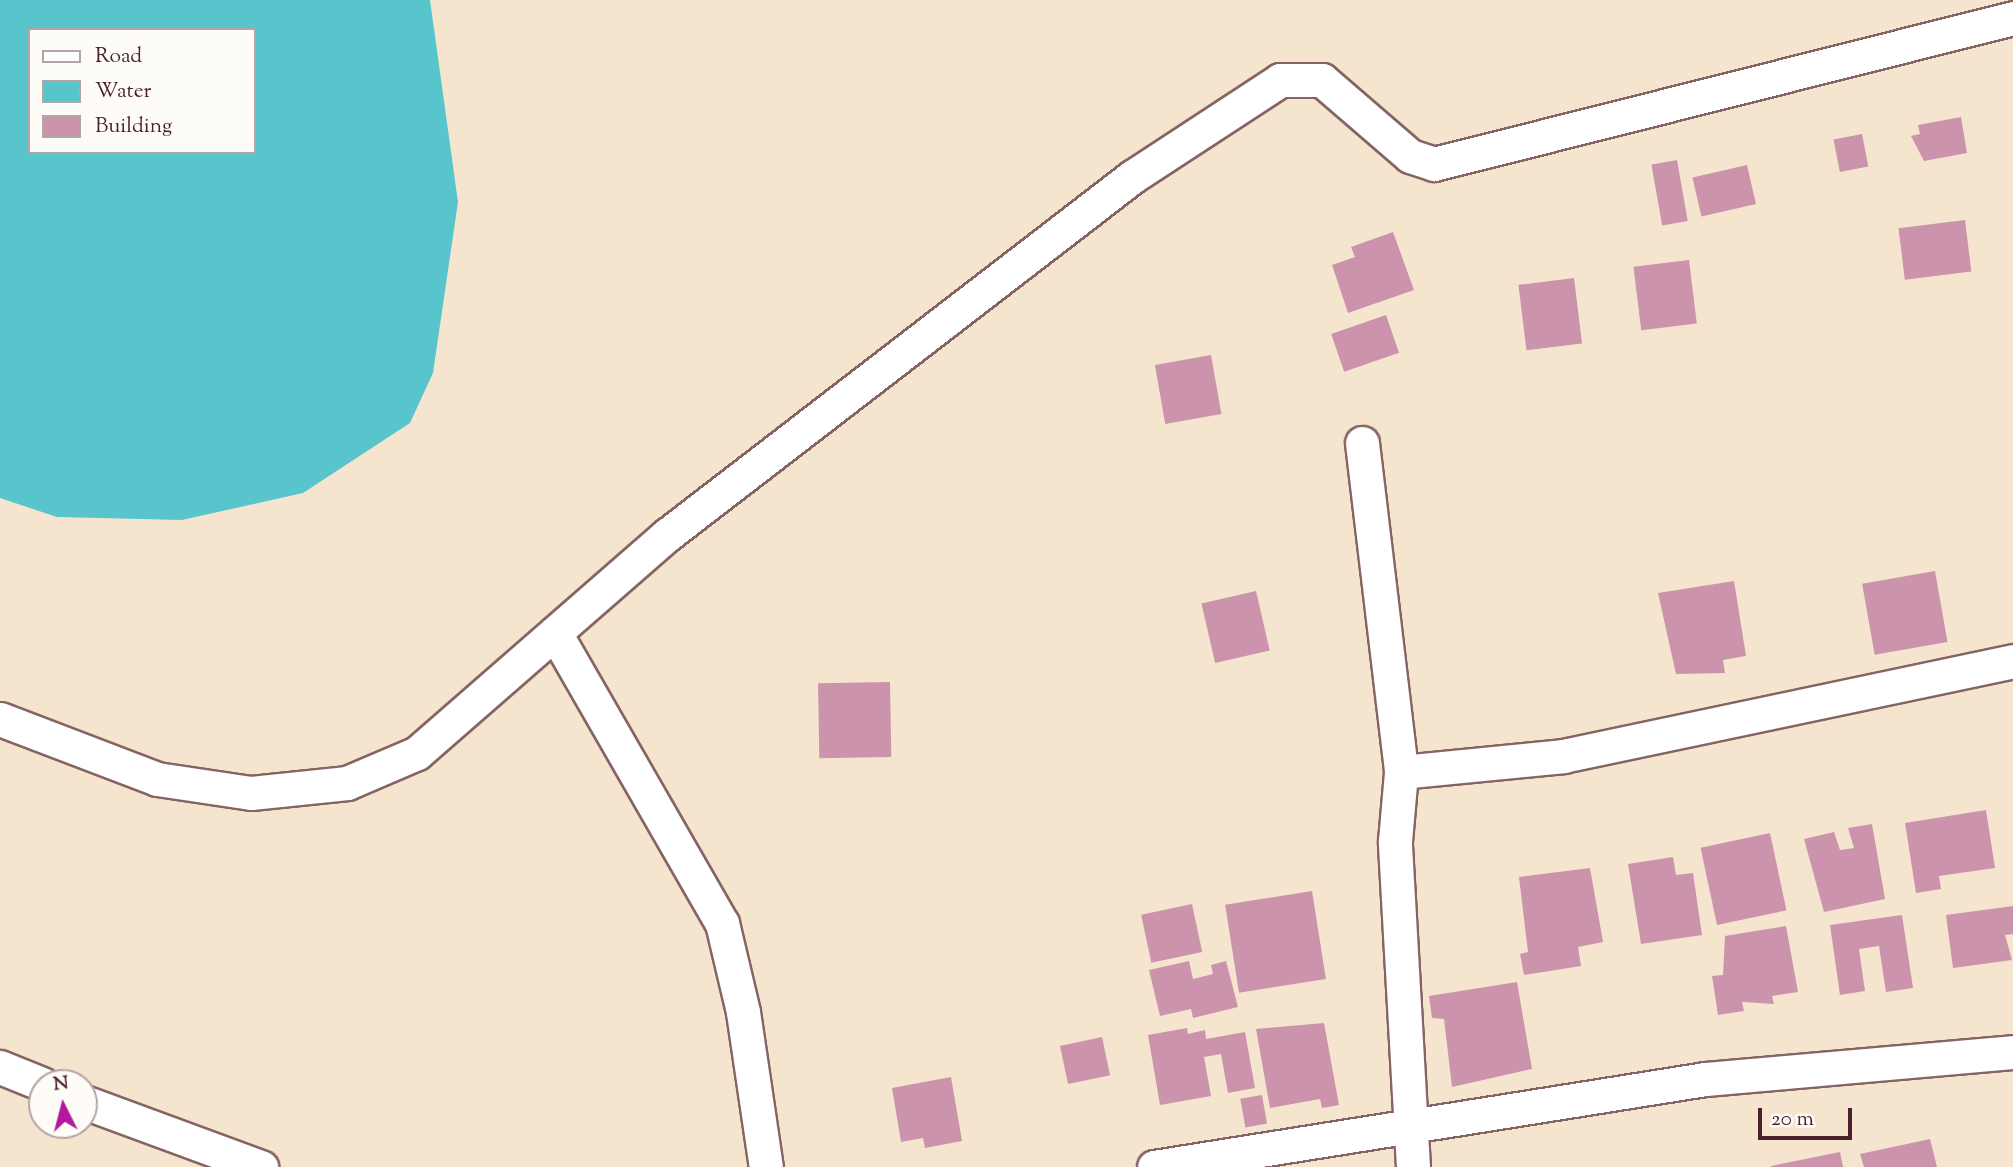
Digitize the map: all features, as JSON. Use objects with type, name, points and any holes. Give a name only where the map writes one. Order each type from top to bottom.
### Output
[{"type":"street","points":[[0,719],[157,779],[251,793],[347,783],[417,753],[667,535],[1132,177],[1280,80],[1322,80],[1410,156],[1434,164],[2013,18]]},
{"type":"street","points":[[1362,443],[1401,772],[1395,841],[1407,1126],[1413,1167]]},
{"type":"street","points":[[555,633],[722,923],[743,1012],[766,1167]]},
{"type":"street","points":[[1401,772],[1563,756],[2013,661]]},
{"type":"street","points":[[1154,1167],[1705,1079],[2013,1052]]},
{"type":"street","points":[[0,1067],[28,1078]]},
{"type":"street","points":[[98,1106],[261,1167]]},
{"type":"water","points":[[0,0],[430,0],[458,202],[433,373],[410,423],[303,493],[182,520],[57,517],[0,498]]},
{"type":"building","points":[[1961,117],[1967,153],[1924,161],[1911,136],[1920,134],[1918,125]]},
{"type":"building","points":[[1862,134],[1868,166],[1840,172],[1834,140]]},
{"type":"building","points":[[1677,160],[1688,221],[1662,226],[1651,165]]},
{"type":"building","points":[[1747,165],[1756,204],[1701,217],[1692,178]]},
{"type":"building","points":[[1965,220],[1971,272],[1905,280],[1898,228]]},
{"type":"building","points":[[1393,232],[1414,290],[1348,313],[1332,265],[1355,257],[1351,247]]},
{"type":"building","points":[[1689,260],[1697,324],[1641,330],[1633,267]]},
{"type":"building","points":[[1574,278],[1582,344],[1526,350],[1518,285]]},
{"type":"building","points":[[1386,315],[1399,353],[1344,372],[1331,334]]},
{"type":"building","points":[[1211,355],[1221,414],[1165,424],[1155,365]]},
{"type":"building","points":[[1935,571],[1948,642],[1875,655],[1862,584]]},
{"type":"building","points":[[1734,581],[1746,656],[1723,660],[1725,673],[1676,674],[1658,593]]},
{"type":"building","points":[[1256,591],[1270,650],[1215,663],[1201,604]]},
{"type":"building","points":[[890,682],[891,757],[819,758],[818,683]]},
{"type":"building","points":[[1986,810],[1995,868],[1939,876],[1941,889],[1916,893],[1905,823]]},
{"type":"building","points":[[1872,824],[1885,899],[1824,912],[1804,839],[1834,832],[1840,850],[1854,848],[1848,828]]},
{"type":"building","points":[[1770,833],[1786,910],[1717,925],[1701,848]]},
{"type":"building","points":[[1673,857],[1676,875],[1693,873],[1702,935],[1641,944],[1628,864]]},
{"type":"building","points":[[1590,868],[1603,942],[1578,947],[1581,966],[1524,975],[1520,954],[1528,952],[1519,877]]},
{"type":"building","points":[[1312,891],[1326,979],[1239,993],[1225,905]]},
{"type":"building","points":[[1192,904],[1202,952],[1151,963],[1141,915]]},
{"type":"building","points":[[2013,906],[2013,934],[2005,935],[2012,960],[1953,968],[1946,915]]},
{"type":"building","points":[[1902,915],[1913,988],[1886,992],[1879,946],[1859,949],[1865,991],[1840,995],[1830,925]]},
{"type":"building","points":[[1786,926],[1798,992],[1772,996],[1774,1004],[1742,1002],[1744,1011],[1718,1015],[1712,976],[1723,975],[1725,936]]},
{"type":"building","points":[[1189,961],[1193,979],[1213,974],[1211,965],[1226,961],[1238,1007],[1193,1018],[1191,1009],[1160,1016],[1149,970]]},
{"type":"building","points":[[1517,982],[1532,1069],[1452,1087],[1444,1019],[1432,1018],[1429,996]]},
{"type":"building","points":[[1324,1023],[1339,1105],[1322,1108],[1320,1099],[1270,1108],[1256,1029]]},
{"type":"building","points":[[1187,1028],[1188,1034],[1205,1030],[1206,1039],[1245,1032],[1255,1088],[1228,1093],[1221,1054],[1204,1057],[1211,1096],[1160,1105],[1148,1035]]},
{"type":"building","points":[[1102,1037],[1110,1075],[1068,1084],[1060,1046]]},
{"type":"building","points":[[951,1077],[962,1141],[925,1148],[923,1138],[901,1142],[892,1088]]},
{"type":"building","points":[[1262,1095],[1267,1124],[1245,1127],[1240,1099]]},
{"type":"building","points":[[1930,1139],[1937,1167],[1864,1167],[1860,1154]]},
{"type":"building","points":[[1840,1152],[1843,1167],[1771,1167],[1771,1166]]}]
